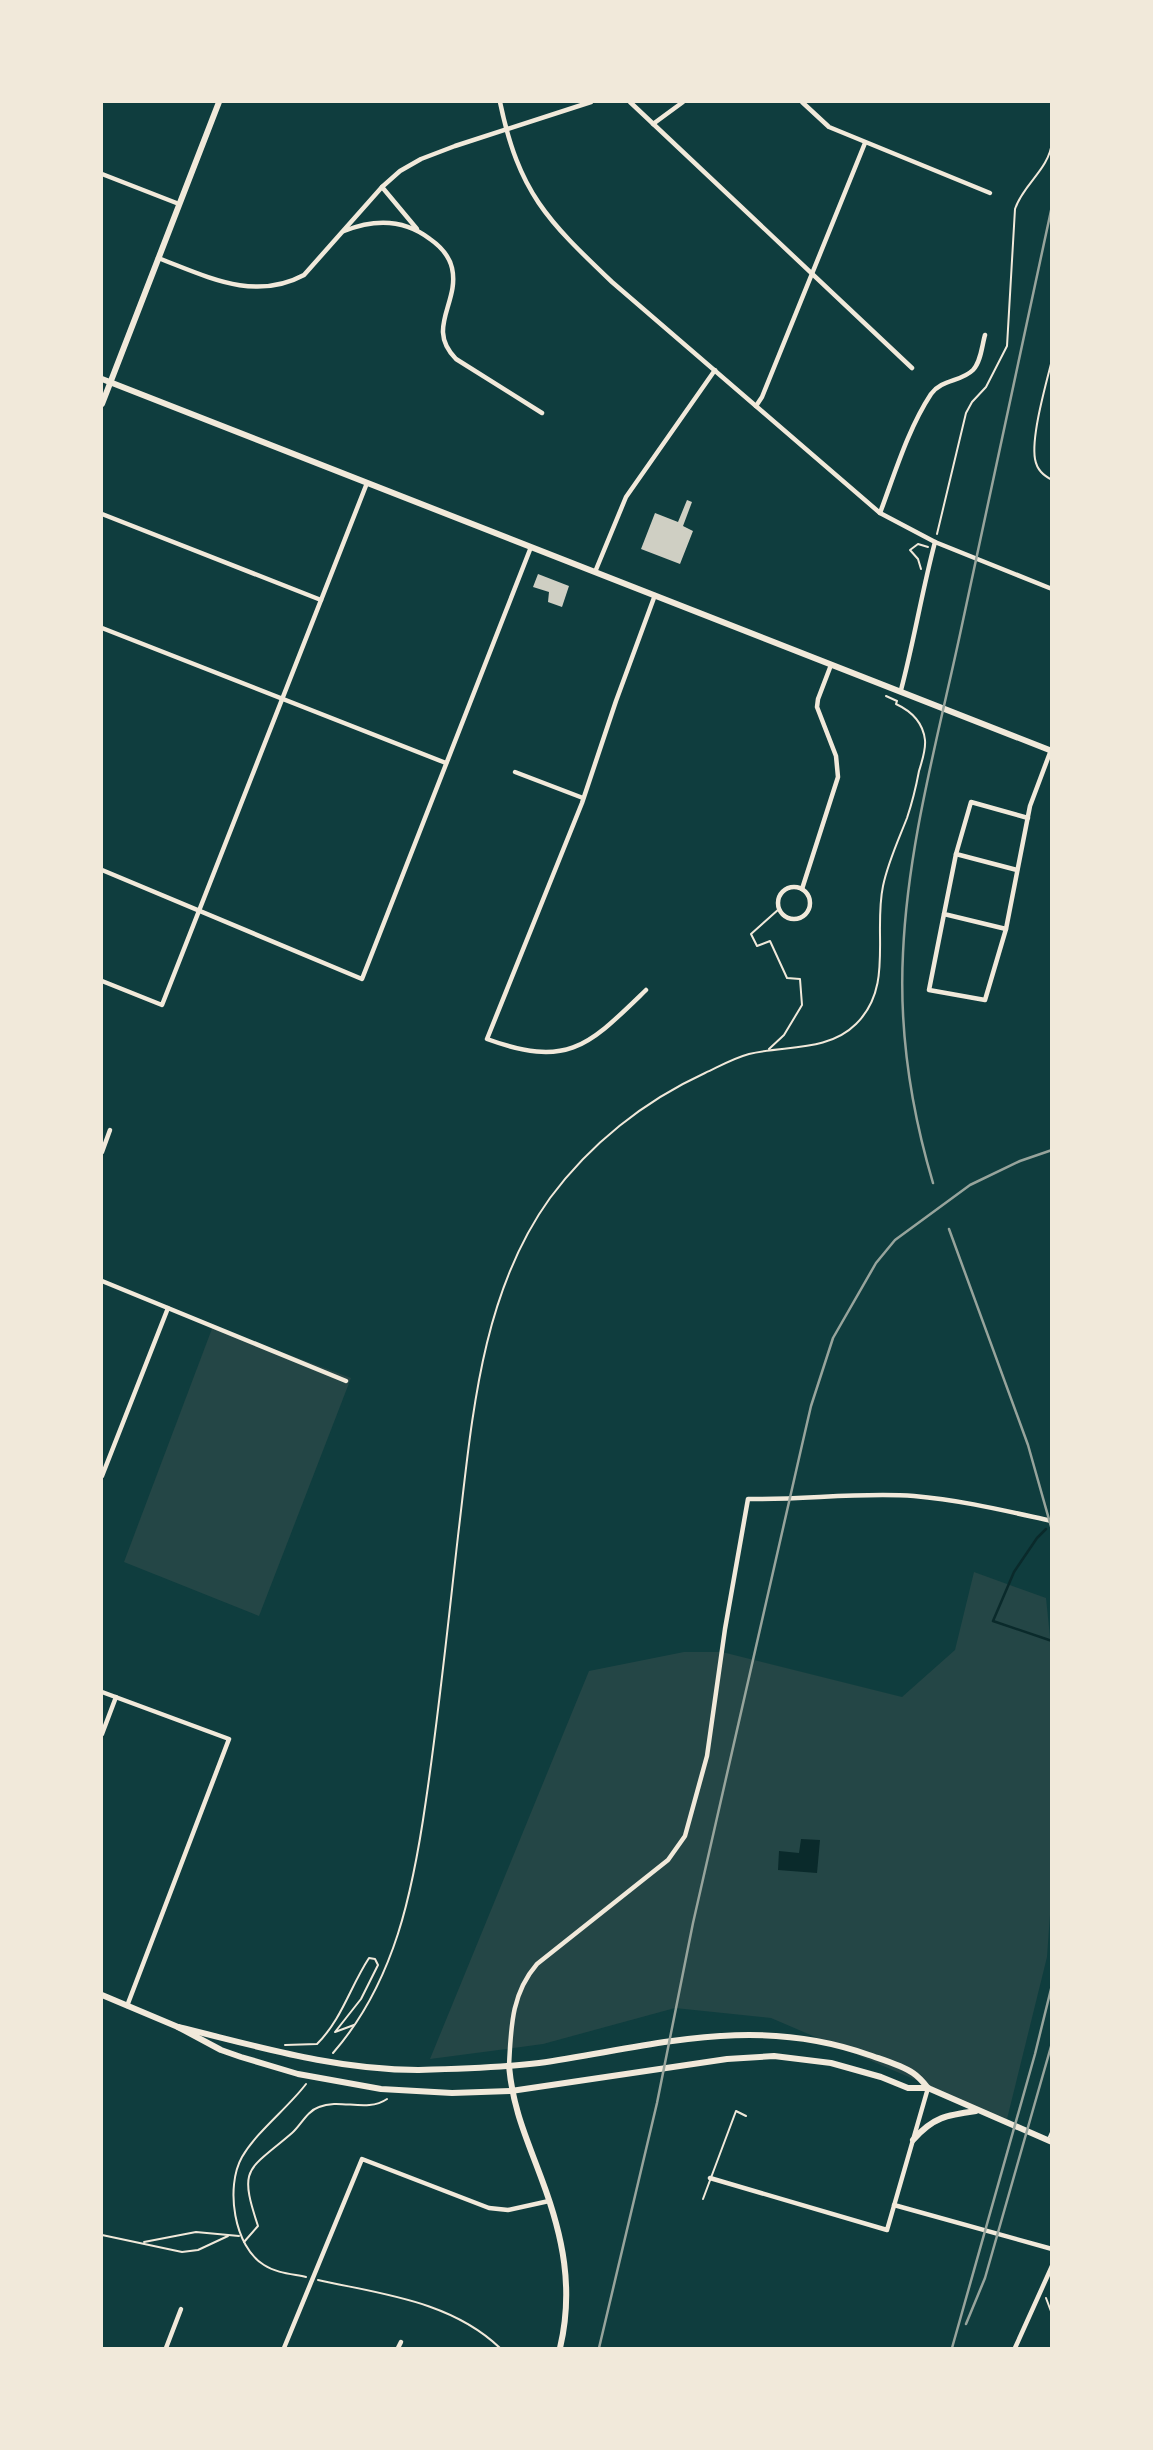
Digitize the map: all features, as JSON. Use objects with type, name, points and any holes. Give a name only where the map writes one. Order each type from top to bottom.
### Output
[{"type":"main road","points":[[102,404],[219,102]]},
{"type":"main road","points":[[102,380],[1051,750]]},
{"type":"main road","points":[[102,1995],[178,2027],[221,2049],[298,2074],[397,2091],[512,2091],[727,2059],[774,2056],[831,2063],[881,2077],[908,2088],[928,2088]]},
{"type":"main road","points":[[178,2027],[310,2059],[415,2070],[509,2066],[710,2035],[796,2036],[858,2051],[913,2073],[928,2088],[1049,2141]]},
{"type":"main road","points":[[509,2066],[516,2112],[550,2201],[566,2268],[567,2304],[560,2348]]},
{"type":"main road","points":[[913,2140],[935,2120],[978,2110]]},
{"type":"street","points":[[500,102],[506,129],[524,181],[550,220],[612,282],[880,513],[935,542],[1052,589]]},
{"type":"street","points":[[157,257],[228,284],[247,288],[291,282],[304,275],[382,187],[400,171],[421,159],[591,102]]},
{"type":"street","points":[[630,102],[912,368]]},
{"type":"street","points":[[652,124],[683,102]]},
{"type":"street","points":[[802,102],[828,127],[990,192]]},
{"type":"street","points":[[756,406],[865,143]]},
{"type":"street","points":[[102,174],[179,204]]},
{"type":"street","points":[[382,187],[418,230],[441,247],[452,268],[453,289],[442,331],[447,350],[456,359],[542,413]]},
{"type":"street","points":[[343,232],[361,224],[375,222],[401,224],[418,230]]},
{"type":"street","points":[[880,513],[915,424],[925,406],[939,386],[973,370],[985,335]]},
{"type":"street","points":[[595,572],[626,497],[715,370]]},
{"type":"street","points":[[102,981],[162,1005],[367,483]]},
{"type":"street","points":[[102,514],[321,600]]},
{"type":"street","points":[[901,690],[935,542]]},
{"type":"street","points":[[102,870],[362,979],[531,547]]},
{"type":"street","points":[[646,990],[600,1034],[568,1049],[548,1053],[529,1052],[488,1040],[583,798],[655,595]]},
{"type":"street","points":[[102,628],[446,763]]},
{"type":"street","points":[[802,888],[838,777],[836,756],[817,707],[831,664]]},
{"type":"street","points":[[1028,818],[971,802],[956,854],[929,990],[985,1000],[1006,929],[1028,818],[1051,750]]},
{"type":"street","points":[[515,772],[583,798]]},
{"type":"street","points":[[956,854],[1017,870]]},
{"type":"street","points":[[792,886],[802,888],[809,897],[807,913],[803,917],[792,919],[782,914],[779,909],[778,899],[783,890],[792,886]]},
{"type":"street","points":[[944,914],[1006,929]]},
{"type":"street","points":[[102,1152],[110,1130]]},
{"type":"street","points":[[102,1281],[346,1381]]},
{"type":"street","points":[[102,1476],[168,1308]]},
{"type":"street","points":[[509,2066],[514,2003],[530,1972],[668,1860],[685,1836],[707,1756],[724,1629],[748,1499],[915,1496],[970,1503],[1052,1521]]},
{"type":"street","points":[[102,1692],[229,1739],[127,2006]]},
{"type":"street","points":[[102,1734],[116,1697]]},
{"type":"street","points":[[710,2178],[887,2230],[928,2088]]},
{"type":"street","points":[[284,2348],[362,2159],[489,2208],[509,2210],[550,2201]]},
{"type":"street","points":[[894,2205],[1052,2249]]},
{"type":"street","points":[[1015,2348],[1052,2266]]},
{"type":"street","points":[[166,2348],[181,2309]]},
{"type":"street","points":[[398,2348],[401,2342]]},
{"type":"lane","points":[[703,2199],[736,2110],[747,2116]]},
{"type":"lane","points":[[1049,2141],[1052,2130]]},
{"type":"path","points":[[935,542],[965,413],[986,387],[1007,346],[1016,209],[1023,192],[1048,159],[1052,142]]},
{"type":"path","points":[[1052,360],[1035,458],[1040,473],[1052,480]]},
{"type":"path","points":[[332,2054],[371,1999],[394,1947],[416,1864],[433,1752],[477,1391],[494,1322],[514,1261],[536,1219],[573,1170],[629,1118],[690,1080],[744,1055],[768,1049],[818,1044],[843,1035],[864,1014],[876,993],[880,970],[881,892],[891,856],[912,803],[925,741],[912,713],[896,704],[897,701],[886,697]]},
{"type":"path","points":[[768,1049],[784,1035],[802,1005],[800,979],[787,978],[770,941],[757,946],[751,934],[779,909]]},
{"type":"path","points":[[276,2052],[284,2045],[317,2044],[332,2029],[358,1974],[369,1958],[375,1959],[378,1965],[374,1976],[361,1999],[335,2032],[355,2025]]},
{"type":"path","points":[[307,2083],[242,2157],[233,2188],[240,2236],[249,2252],[264,2265],[433,2307],[468,2324],[500,2348]]},
{"type":"path","points":[[244,2242],[258,2226],[249,2198],[247,2178],[255,2165],[294,2132],[318,2107],[339,2104],[360,2106],[383,2102],[397,2091]]},
{"type":"path","points":[[135,2241],[196,2232],[240,2236]]},
{"type":"path","points":[[102,2235],[190,2252],[228,2236]]},
{"type":"path","points":[[1049,2291],[1047,2305],[1052,2314]]},
{"type":"shaded area","points":[[213,1326],[351,1378],[259,1616],[124,1562]]},
{"type":"shaded area","points":[[974,1572],[1046,1598],[1052,1656],[1051,1901],[1047,1957],[1007,2119],[771,2018],[675,2008],[543,2044],[430,2059],[589,1671],[684,1652],[722,1652],[902,1697],[955,1650]]},
{"type":"shaded area","points":[[801,1839],[820,1840],[817,1873],[778,1870],[779,1851],[799,1853]]},
{"type":"building","points":[[687,500],[692,502],[683,526],[693,531],[680,564],[641,549],[655,513],[678,522]]},
{"type":"building","points":[[538,574],[569,586],[562,607],[548,602],[549,592],[533,587]]},
{"type":"waterway","points":[[1046,1529],[1014,1572],[993,1621],[1052,1641]]},
{"type":"railway","points":[[933,1183],[918,1127],[905,1041],[903,953],[911,870],[926,788],[1052,206]]},
{"type":"railway","points":[[599,2348],[657,2103],[693,1923],[811,1406],[833,1338],[876,1263],[895,1240],[970,1185],[1020,1161],[1052,1150]]},
{"type":"railway","points":[[949,1229],[1028,1445],[1052,1530]]},
{"type":"railway","points":[[952,2348],[1052,1985]]},
{"type":"railway","points":[[966,2324],[985,2278],[1052,2043]]}]
